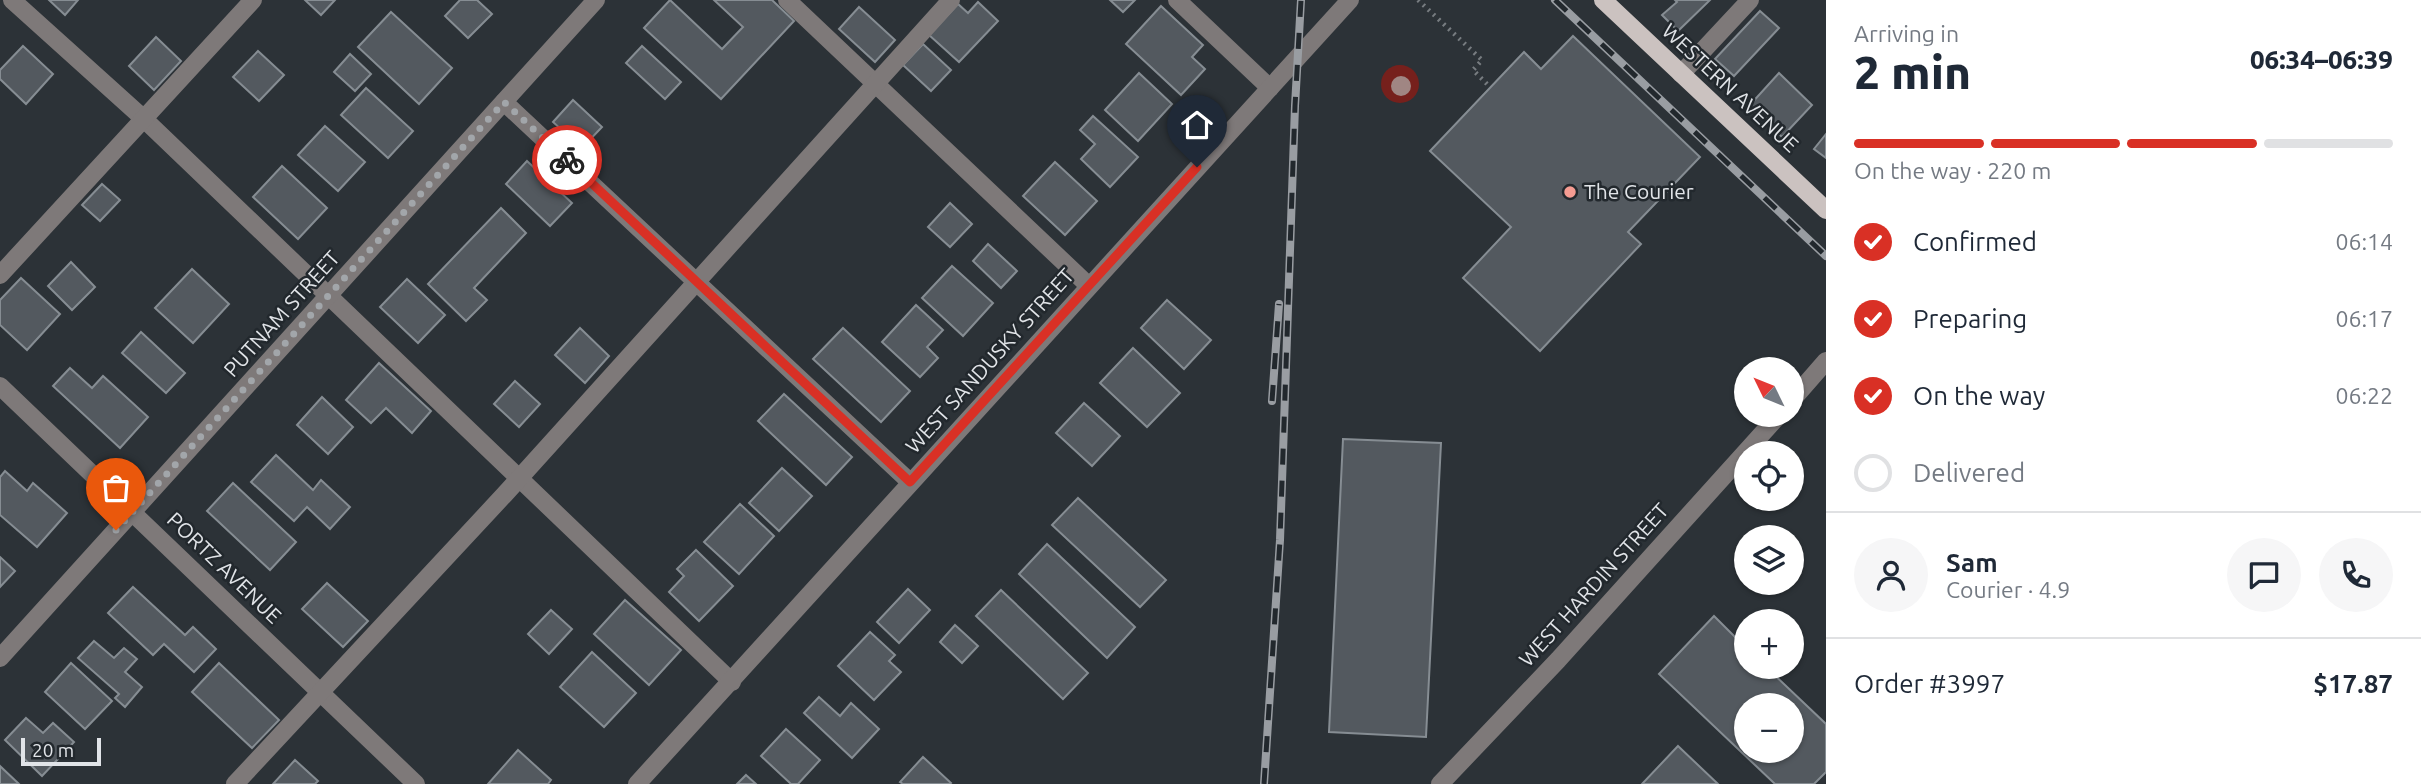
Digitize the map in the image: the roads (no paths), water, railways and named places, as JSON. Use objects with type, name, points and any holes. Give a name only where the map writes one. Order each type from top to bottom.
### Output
[{"type":"main road","name":"WESTERN AVENUE","points":[[1602,0],[1826,210]]},
{"type":"street","points":[[12,0],[144,119],[732,682]]},
{"type":"street","points":[[0,275],[253,0]]},
{"type":"street","name":"PUTNAM STREET","points":[[0,658],[596,0]]},
{"type":"street","points":[[787,0],[1088,286]]},
{"type":"street","points":[[236,784],[520,477],[951,0]]},
{"type":"street","points":[[1177,0],[1270,88]]},
{"type":"street","name":"WEST SANDUSKY STREET","points":[[637,784],[1350,0]]},
{"type":"street","points":[[1681,74],[1750,0]]},
{"type":"street","points":[[504,102],[910,482]]},
{"type":"street","points":[[1804,386],[1826,361]]},
{"type":"street","name":"PORTZ AVENUE","points":[[0,386],[416,784]]},
{"type":"street","name":"WEST HARDIN STREET","points":[[1440,784],[1558,660],[1768,427]]},
{"type":"railway","points":[[1264,784],[1280,540],[1301,0]]},
{"type":"railway","points":[[1555,0],[1826,256]]},
{"type":"railway","points":[[1272,401],[1279,304]]},
{"type":"place","name":"The Courier","points":[[1570,192]]}]
